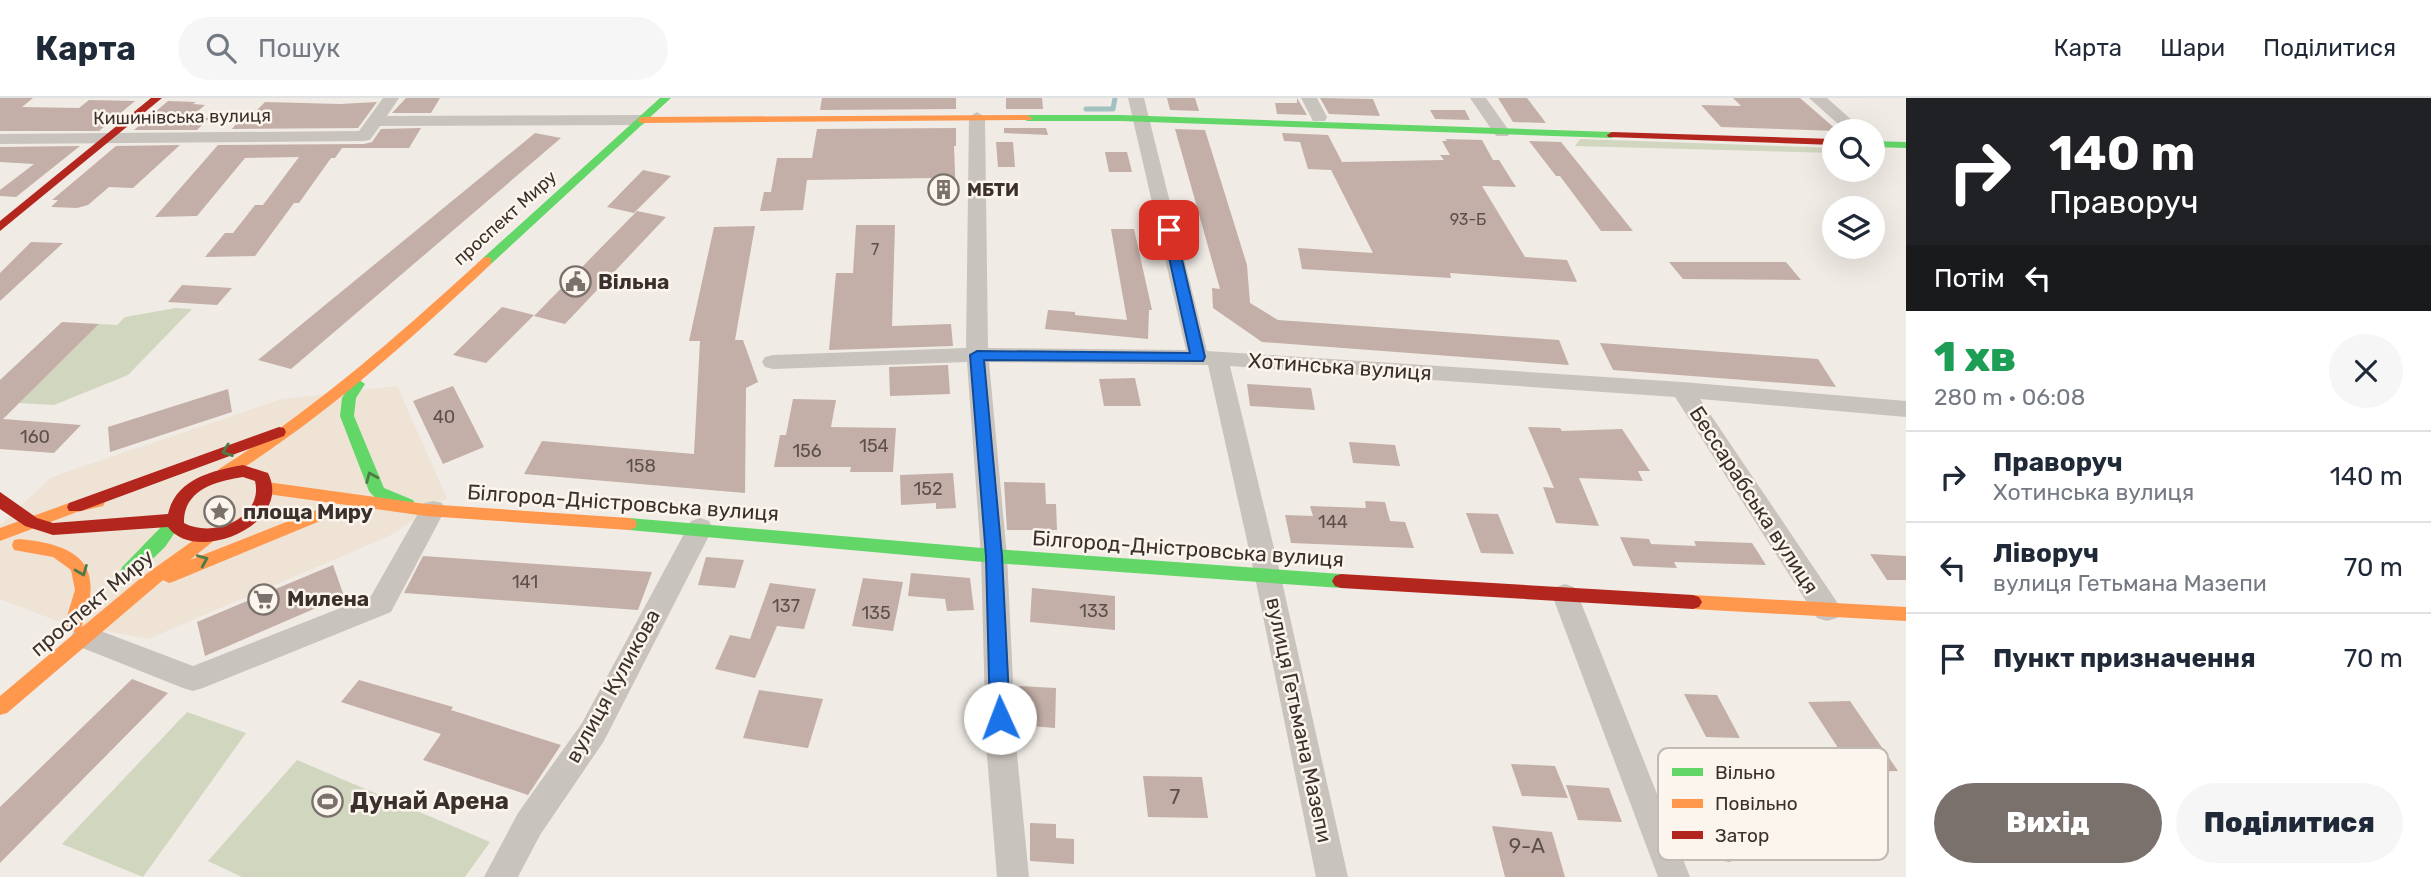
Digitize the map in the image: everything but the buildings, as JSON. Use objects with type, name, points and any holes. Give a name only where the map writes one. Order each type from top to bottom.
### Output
[{"type":"main road","points":[[0,227],[157,98]]},
{"type":"main road","name":"проспект Миру","points":[[217,476],[262,451],[370,368],[666,98]]},
{"type":"main road","name":"Кишинівська вулиця","points":[[642,120],[977,117],[1140,119],[1822,142]]},
{"type":"main road","points":[[1885,144],[1906,145]]},
{"type":"main road","name":"проспект Миру","points":[[308,438],[370,368]]},
{"type":"main road","points":[[358,384],[349,398],[347,416],[377,491],[383,496],[430,510]]},
{"type":"main road","points":[[0,535],[291,428]]},
{"type":"main road","points":[[75,507],[217,476],[248,472],[270,482],[258,510],[242,523],[218,533],[188,534],[179,529],[174,521],[174,511],[182,497],[217,476]]},
{"type":"main road","name":"Білгород-Дністровська вулиця","points":[[270,482],[430,510]]},
{"type":"main road","points":[[3,507],[31,522],[53,529],[174,521]]},
{"type":"main road","name":"Білгород-Дністровська вулиця","points":[[218,533],[368,509],[430,510],[700,528],[994,556],[1268,577],[1906,614]]},
{"type":"main road","points":[[79,632],[165,578],[203,560],[319,515]]},
{"type":"main road","name":"проспект Миру","points":[[121,580],[159,542],[174,521]]},
{"type":"main road","points":[[53,529],[59,550]]},
{"type":"main road","name":"проспект Миру","points":[[0,705],[79,632],[172,563],[218,533]]},
{"type":"main road","points":[[0,546],[38,545],[76,558],[83,568],[86,580],[79,632]]},
{"type":"main road","name":"проспект Миру","points":[[79,632],[102,598]]},
{"type":"street","points":[[369,128],[391,98]]},
{"type":"street","name":"вулиця Гетьмана Мазепи","points":[[1136,98],[1178,265],[1208,358],[1268,577],[1332,877]]},
{"type":"street","points":[[1309,98],[1318,116]]},
{"type":"street","points":[[1478,98],[1502,132]]},
{"type":"street","points":[[1817,98],[1842,119]]},
{"type":"street","points":[[977,117],[977,355],[994,556],[1001,744],[1013,877]]},
{"type":"street","name":"Кишинівська вулиця","points":[[0,139],[107,139],[642,120]]},
{"type":"street","name":"Хотинська вулиця","points":[[773,362],[977,355],[1208,358],[1682,390],[1906,409]]},
{"type":"street","name":"Бессарабська вулиця","points":[[1682,390],[1827,610]]},
{"type":"street","points":[[79,632],[193,679],[381,604],[430,510]]},
{"type":"street","name":"вулиця Куликова","points":[[510,875],[528,824],[593,732],[700,528]]},
{"type":"street","points":[[1565,595],[1658,836]]},
{"type":"street","points":[[1667,860],[1674,877]]},
{"type":"green space","points":[[1580,139],[1822,148],[1822,153],[1575,146]]},
{"type":"green space","points":[[176,308],[192,309],[128,375],[54,405],[19,403],[99,324],[117,325],[125,317]]},
{"type":"green space","points":[[187,712],[246,733],[143,877],[62,844]]},
{"type":"green space","name":"Дунай Арена","points":[[297,760],[490,842],[465,877],[242,877],[208,861]]},
{"type":"shaded area","name":"площа Миру","points":[[397,386],[447,498],[389,536],[148,639],[60,622],[0,599],[0,525],[52,477],[282,399]]},
{"type":"waterway","points":[[1086,109],[1113,109],[1115,98]]},
{"type":"traffic: fast","points":[[487,261],[666,98]]},
{"type":"traffic: fast","points":[[1027,118],[1120,118],[1612,135]]},
{"type":"traffic: fast","points":[[1885,144],[1906,145]]},
{"type":"traffic: fast","points":[[358,384],[349,398],[347,416],[377,491],[383,496],[407,504]]},
{"type":"traffic: fast","points":[[128,572],[159,542],[174,522]]},
{"type":"traffic: fast","points":[[629,524],[994,556],[1341,581]]},
{"type":"traffic: slow","points":[[642,120],[1027,118]]},
{"type":"traffic: slow","points":[[224,473],[328,401],[393,347],[487,261]]},
{"type":"traffic: slow","points":[[267,488],[426,510],[629,524]]},
{"type":"traffic: slow","points":[[0,535],[75,507],[97,502]]},
{"type":"traffic: slow","points":[[169,576],[319,515]]},
{"type":"traffic: slow","points":[[0,707],[148,582],[214,534]]},
{"type":"traffic: slow","points":[[20,545],[57,551],[78,566],[83,590],[73,626]]},
{"type":"traffic: slow","points":[[1693,602],[1906,614]]},
{"type":"traffic: jam","points":[[0,227],[157,98]]},
{"type":"traffic: jam","points":[[1612,135],[1822,142]]},
{"type":"traffic: jam","points":[[75,507],[279,432]]},
{"type":"traffic: jam","points":[[243,471],[262,477],[265,489],[258,511],[249,520],[226,532],[202,535],[176,526],[179,502],[186,493],[207,480],[243,471]]},
{"type":"traffic: jam","points":[[0,498],[9,508],[31,522],[53,529],[174,520]]},
{"type":"traffic: jam","points":[[1341,581],[1693,602]]},
{"type":"place","name":"МБТИ","points":[[944,190]]},
{"type":"place","name":"Вільна","points":[[575,282]]},
{"type":"place","name":"площа Миру","points":[[220,512]]},
{"type":"place","name":"Милена","points":[[264,599]]},
{"type":"place","name":"Дунай Арена","points":[[327,801]]},
{"type":"route","points":[[1000,718],[994,556],[977,355],[1198,357],[1169,230]]}]
